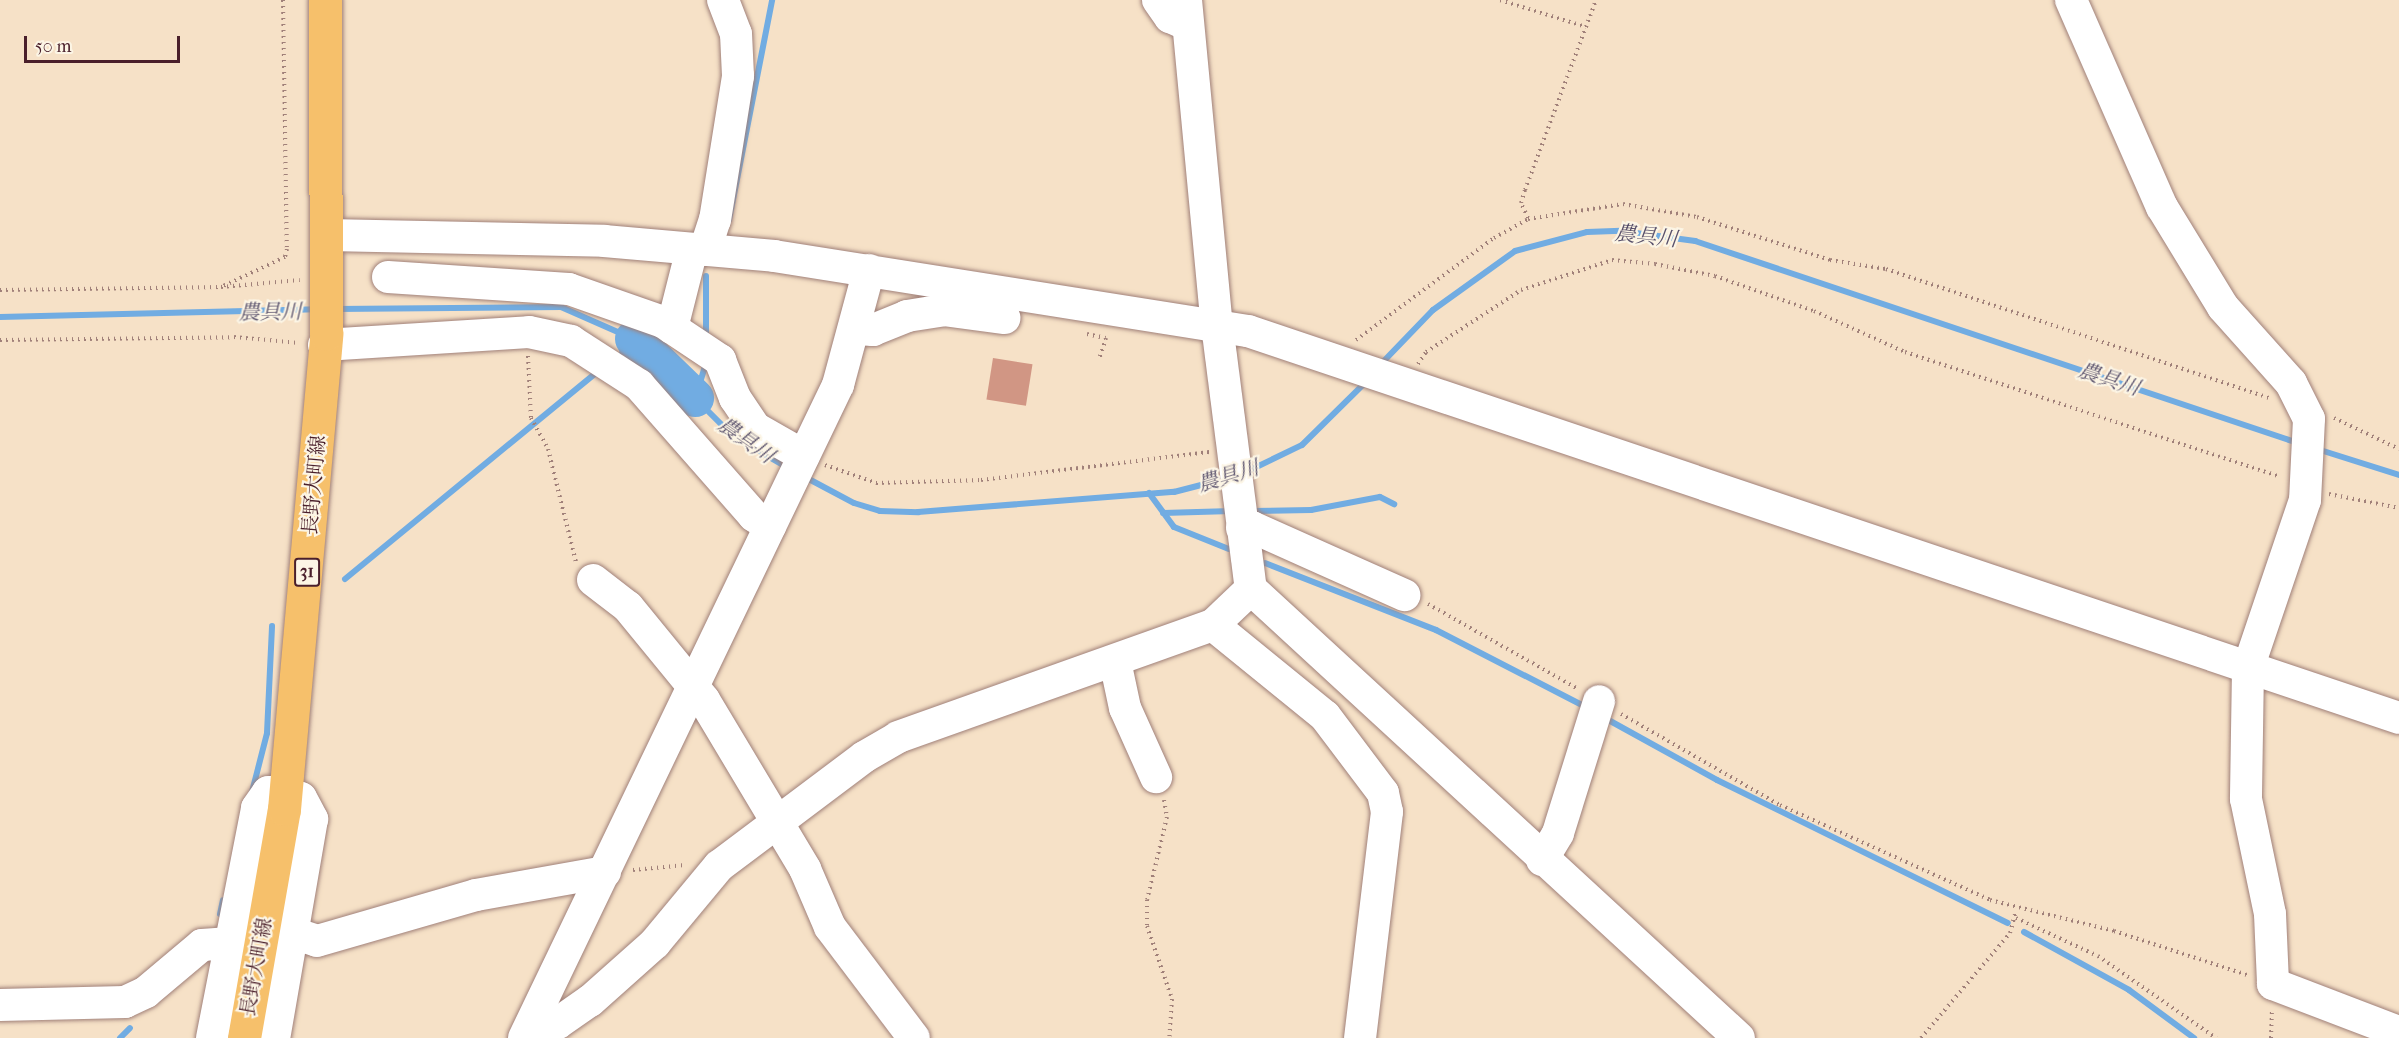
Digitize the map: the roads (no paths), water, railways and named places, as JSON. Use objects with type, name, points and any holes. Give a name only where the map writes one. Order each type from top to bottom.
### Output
[{"type":"main road","name":"長野大町線","points":[[244,1038],[285,792],[325,340],[328,235],[325,0]]},
{"type":"street","points":[[683,335],[698,250],[715,220],[738,75],[736,34],[723,0]]},
{"type":"street","points":[[1158,0],[1170,17],[1186,12],[1216,325],[1231,455],[1251,589],[1542,860],[1739,1038]]},
{"type":"street","points":[[2071,0],[2162,207],[2223,307],[2306,409],[2307,486],[2248,668],[2246,799],[2270,914],[2273,984],[2399,1032]]},
{"type":"street","points":[[328,235],[604,241],[698,250],[869,270],[1216,325],[1348,362],[2399,718]]},
{"type":"street","points":[[527,1035],[802,461],[857,329],[869,270]]},
{"type":"street","points":[[388,277],[569,289],[683,335],[720,360],[735,398],[755,428],[802,461]]},
{"type":"street","points":[[857,329],[873,330],[907,316],[943,310],[1004,318]]},
{"type":"street","points":[[325,340],[529,332],[571,341],[616,367],[754,516],[773,520]]},
{"type":"street","points":[[1241,523],[1404,595]]},
{"type":"street","points":[[593,580],[628,607],[693,690],[805,869],[830,927],[914,1038]]},
{"type":"street","points":[[527,1035],[558,1023],[620,975],[719,866],[774,821],[898,737],[1213,625],[1251,589]]},
{"type":"street","points":[[1213,625],[1325,716],[1383,793],[1388,812],[1360,1038]]},
{"type":"street","points":[[1115,661],[1125,708],[1156,777]]},
{"type":"street","points":[[1542,860],[1557,832],[1597,709]]},
{"type":"street","points":[[212,1038],[257,808],[268,792],[285,792],[301,798],[312,819],[274,1038]]},
{"type":"street","points":[[293,933],[317,941],[476,895],[605,872]]},
{"type":"street","points":[[0,1005],[124,1002],[146,992],[202,945],[230,943]]},
{"type":"waterway","points":[[729,220],[772,0]]},
{"type":"waterway","name":"農具川","points":[[1380,365],[1433,310],[1515,251],[1587,232],[1621,231],[1695,241],[2298,443]]},
{"type":"waterway","points":[[706,276],[706,338]]},
{"type":"waterway","name":"農具川","points":[[336,309],[561,307],[634,339],[622,353]]},
{"type":"waterway","name":"農具川","points":[[0,317],[317,309]]},
{"type":"waterway","name":"農具川","points":[[634,339],[695,398]]},
{"type":"waterway","name":"農具川","points":[[706,363],[695,398],[732,435],[788,468]]},
{"type":"waterway","points":[[345,579],[598,371]]},
{"type":"waterway","name":"農具川","points":[[1244,473],[1302,445],[1368,380]]},
{"type":"waterway","name":"農具川","points":[[2317,449],[2399,475]]},
{"type":"waterway","name":"農具川","points":[[805,477],[854,503],[880,511],[918,512],[1174,492],[1228,478]]},
{"type":"waterway","points":[[1149,493],[1174,527],[1229,549]]},
{"type":"waterway","points":[[1251,511],[1311,510],[1380,497],[1394,504]]},
{"type":"waterway","points":[[1163,513],[1232,511]]},
{"type":"waterway","points":[[1265,563],[1436,630],[1586,707]]},
{"type":"waterway","points":[[252,792],[267,733],[272,626]]},
{"type":"waterway","points":[[1603,717],[1717,780],[2008,923]]},
{"type":"waterway","points":[[220,914],[223,900]]},
{"type":"waterway","points":[[2024,932],[2129,990],[2194,1038]]},
{"type":"waterway","points":[[120,1038],[130,1028]]}]
